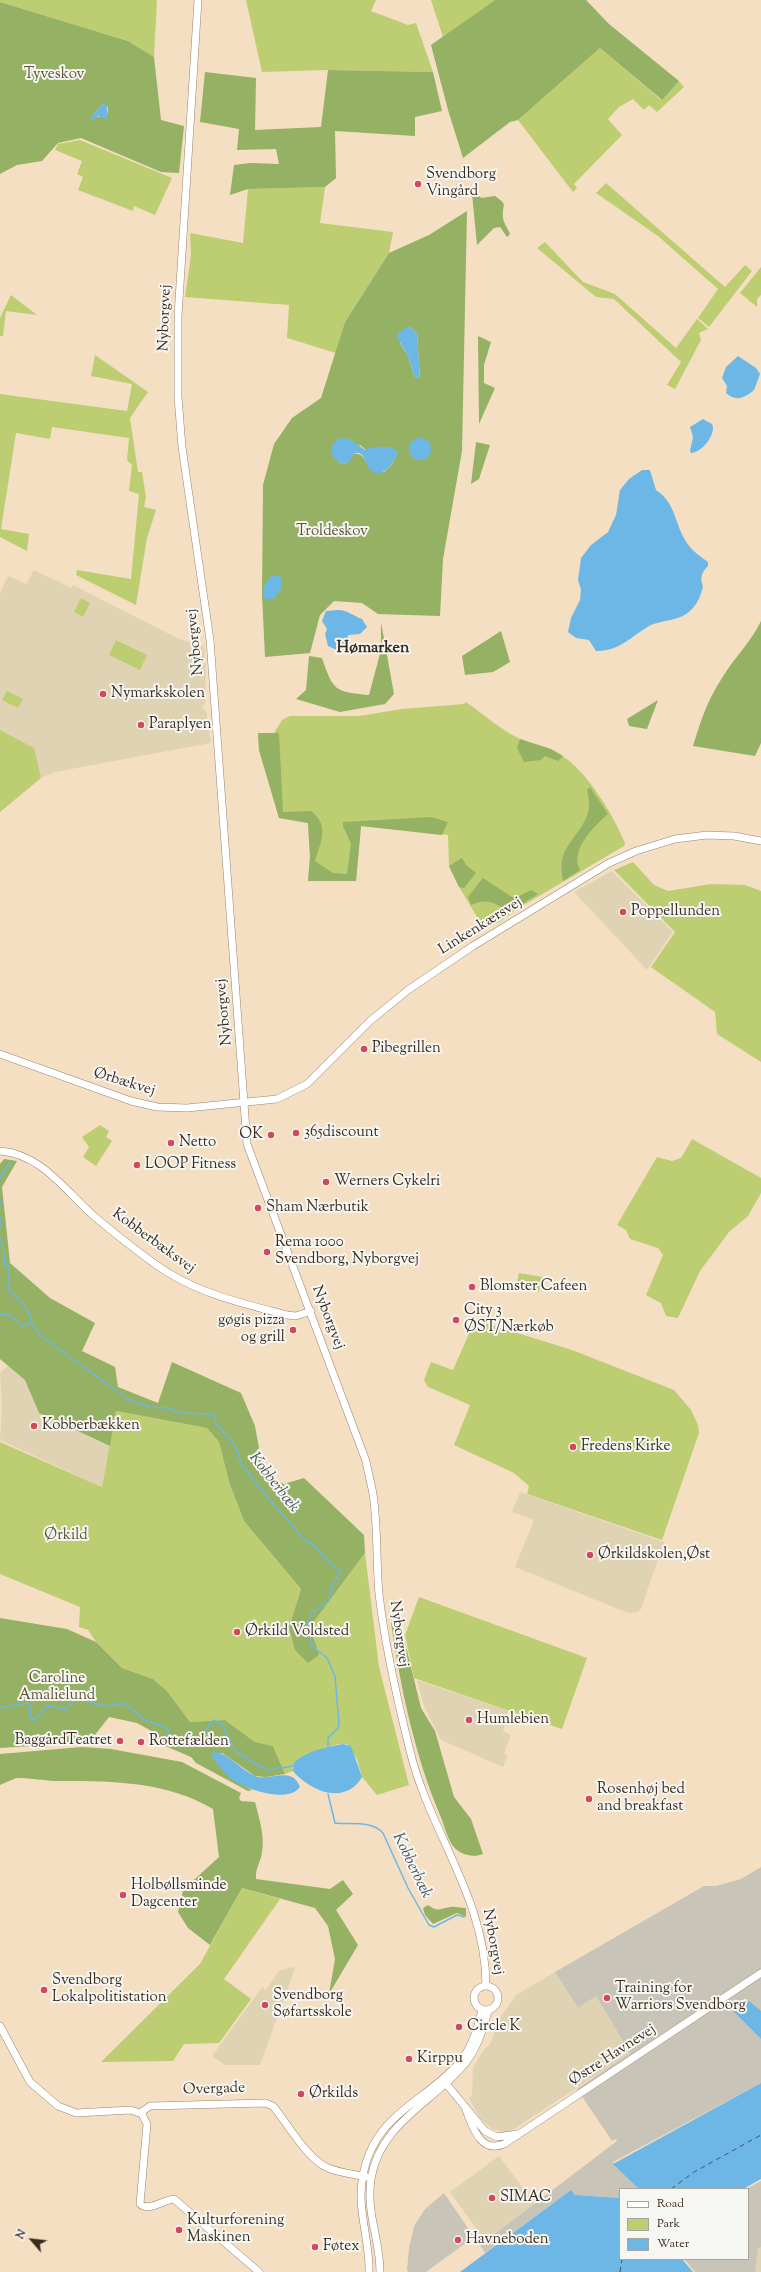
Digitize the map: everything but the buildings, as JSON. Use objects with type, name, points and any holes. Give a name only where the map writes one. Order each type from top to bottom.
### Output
[{"type":"street","name":"Nyborgvej","points":[[198,0],[178,316],[178,397],[182,447],[210,640],[247,1144],[250,1156],[311,1311],[366,1461],[373,1494],[379,1591],[392,1682],[420,1785],[459,1871],[472,1904],[485,1957],[486,1986]]},
{"type":"street","name":"Linkenkærsvej","points":[[244,1103],[268,1101],[297,1091],[316,1076],[370,1021],[408,990],[473,946],[609,863],[636,851],[675,839],[707,835],[734,836],[761,841]]},
{"type":"street","name":"Ørbækvej","points":[[0,1054],[131,1101],[157,1107],[187,1108],[244,1103]]},
{"type":"street","name":"Kobberbæksvej","points":[[0,1151],[19,1154],[43,1168],[98,1219],[167,1272],[191,1286],[216,1296],[287,1315],[296,1316],[311,1311]]},
{"type":"street","name":"Østre Havnevej","points":[[466,2110],[479,2138],[490,2146],[504,2144],[518,2133],[718,2004],[761,1973]]},
{"type":"street","points":[[486,1986],[495,1990],[498,1996],[496,2006],[485,2010],[476,2006],[474,1996],[480,1988],[486,1986]]},
{"type":"street","points":[[380,2272],[370,2209],[372,2177],[382,2147],[397,2126],[475,2049],[485,2010]]},
{"type":"street","points":[[0,2026],[30,2082],[50,2101],[67,2111],[90,2113],[131,2110],[140,2113],[147,2124],[140,2204],[149,2207],[174,2199],[259,2272]]},
{"type":"street","points":[[369,2272],[362,2221],[361,2197],[363,2176],[369,2155],[386,2127],[400,2112],[444,2081]]},
{"type":"street","name":"Østre Havnevej","points":[[444,2081],[482,2129],[493,2136],[518,2133]]},
{"type":"street","name":"Overgade","points":[[140,2113],[150,2106],[258,2101],[273,2106],[310,2154],[323,2165],[333,2170],[372,2177]]},
{"type":"street","points":[[362,2221],[371,2250],[374,2272]]},
{"type":"shaded area","name":"Nymarkskolen","points":[[34,570],[72,588],[73,585],[177,638],[204,646],[206,671],[205,704],[203,705],[204,710],[206,710],[211,743],[55,772],[41,778],[0,812],[0,593],[8,576],[26,584]]},
{"type":"shaded area","name":"Poppellunden","points":[[612,871],[673,932],[647,970],[574,892]]},
{"type":"shaded area","name":"Kobberbækken","points":[[8,1365],[26,1380],[39,1413],[110,1446],[102,1487],[0,1440],[2,1407],[0,1373]]},
{"type":"shaded area","name":"Ørkildskolen,Øst","points":[[520,1492],[664,1542],[641,1609],[637,1612],[628,1613],[515,1567],[534,1520],[512,1512]]},
{"type":"shaded area","name":"Humlebien","points":[[417,1680],[509,1711],[503,1731],[511,1735],[504,1753],[508,1755],[503,1767],[441,1740],[424,1706]]},
{"type":"shaded area","points":[[761,1867],[761,2011],[733,2011],[761,2039],[761,2083],[613,2162],[638,2188],[619,2188],[619,2198],[575,2195],[571,2190],[485,2253],[480,2245],[617,2141],[616,2139],[612,2141],[577,2089],[630,2053],[596,1996],[578,2008],[555,1972],[704,1886],[716,1886],[741,1879]]},
{"type":"shaded area","name":"Svendborg Søfartsskole","points":[[291,1967],[295,1968],[260,2065],[225,2065],[212,2056],[262,1987],[266,1990],[279,1971]]},
{"type":"shaded area","points":[[555,1972],[578,2008],[596,1996],[630,2053],[508,2133],[492,2129],[480,2118],[469,2098],[472,2096],[473,2067],[485,2048],[489,2046],[500,2018],[516,1995]]},
{"type":"shaded area","name":"SIMAC","points":[[499,2156],[535,2204],[485,2241],[450,2192]]},
{"type":"shaded area","points":[[761,2181],[761,2247],[758,2248],[755,2272],[695,2272],[685,2260],[749,2260],[748,2188]]},
{"type":"shaded area","points":[[444,2193],[474,2237],[426,2272],[409,2272],[407,2270],[409,2248],[414,2226],[425,2209]]},
{"type":"shaded area","points":[[758,2247],[761,2247],[761,2272],[755,2272]]},
{"type":"green space","points":[[0,0],[157,0],[154,57],[128,41],[0,2]]},
{"type":"green space","points":[[246,0],[376,0],[371,11],[408,25],[416,23],[433,72],[328,70],[262,72]]},
{"type":"green space","points":[[431,0],[495,0],[443,37]]},
{"type":"green space","points":[[495,0],[586,0],[609,24],[679,81],[662,100],[600,48],[518,120],[510,122],[463,158],[448,110],[431,45]]},
{"type":"green space","name":"Tyveskov","points":[[0,2],[128,41],[154,57],[161,120],[184,126],[179,173],[161,172],[81,138],[58,143],[42,161],[17,165],[0,174]],"holes":[[[103,104],[108,107],[107,116],[95,117],[94,113]]]},
{"type":"green space","points":[[600,48],[661,100],[679,81],[684,87],[657,112],[649,105],[644,110],[633,99],[619,107],[608,119],[622,135],[574,184],[577,188],[573,192],[518,120]]},
{"type":"green space","points":[[328,70],[433,72],[442,111],[415,117],[415,136],[335,131],[336,178],[325,187],[248,189],[230,195],[234,165],[250,163],[279,164],[276,149],[237,150],[239,129],[200,122],[205,72],[256,78],[255,130],[321,127]]},
{"type":"green space","points":[[80,140],[172,178],[155,215],[134,206],[133,211],[78,190],[83,177],[77,174],[82,161],[55,150],[58,144]]},
{"type":"green space","points":[[606,183],[725,287],[745,265],[752,271],[709,327],[698,318],[718,289],[658,236],[596,193]]},
{"type":"green space","points":[[325,187],[320,223],[393,232],[389,253],[345,322],[336,353],[287,338],[289,305],[185,297],[191,255],[190,233],[243,243],[248,189]]},
{"type":"green space","points":[[474,192],[478,193],[481,198],[495,196],[503,203],[503,219],[510,234],[507,237],[500,227],[494,228],[477,245],[472,194]]},
{"type":"green space","name":"Troldeskov","points":[[467,211],[462,451],[443,559],[440,616],[378,614],[362,603],[334,601],[320,615],[310,653],[265,657],[262,595],[263,485],[274,444],[292,418],[321,398],[345,322],[389,253],[429,235]],"holes":[[[409,326],[417,333],[420,379],[414,376],[408,356],[400,343]],[[360,445],[366,450],[387,447],[398,452],[392,464],[384,472],[372,471],[362,456],[357,454],[353,454],[346,464],[338,462]]]},
{"type":"green space","points":[[545,242],[583,282],[615,294],[676,348],[697,319],[708,329],[699,333],[701,340],[675,389],[667,385],[681,362],[614,299],[596,297],[537,248]]},
{"type":"green space","points":[[761,267],[761,295],[757,299],[757,307],[740,293]]},
{"type":"green space","points":[[11,295],[37,315],[6,311],[3,336],[0,336],[0,318]]},
{"type":"green space","points":[[478,336],[491,342],[484,365],[484,383],[495,388],[479,424]]},
{"type":"green space","points":[[95,355],[148,392],[130,418],[138,472],[142,472],[146,497],[144,507],[156,510],[147,538],[136,605],[76,575],[77,570],[131,579],[139,494],[129,491],[132,465],[127,460],[129,438],[52,427],[50,439],[16,433],[1,529],[29,534],[27,551],[0,537],[0,394],[127,411],[132,384],[91,376]]},
{"type":"green space","points":[[476,442],[490,445],[479,479],[471,484]]},
{"type":"green space","points":[[81,598],[90,603],[83,617],[74,612]]},
{"type":"green space","points":[[761,621],[761,743],[755,756],[693,746],[712,695]]},
{"type":"green space","points":[[381,622],[394,694],[385,704],[340,712],[296,699],[306,690],[309,656],[322,658],[329,677],[336,687],[348,692],[369,695],[381,650]]},
{"type":"green space","points":[[501,631],[510,662],[493,672],[465,675],[462,656]]},
{"type":"green space","points":[[116,640],[147,655],[140,670],[109,655]]},
{"type":"green space","points":[[7,691],[23,699],[18,708],[2,700]]},
{"type":"green space","points":[[658,700],[647,729],[629,726],[627,719]]},
{"type":"green space","points":[[466,702],[511,734],[561,755],[581,772],[607,807],[625,843],[624,846],[517,909],[501,921],[488,927],[483,927],[458,885],[449,866],[448,835],[361,826],[356,881],[308,881],[310,857],[308,823],[279,818],[259,750],[258,733],[274,733],[282,720],[290,716],[359,716],[402,709],[464,704]]},
{"type":"green space","points":[[0,730],[34,748],[41,778],[0,812]]},
{"type":"green space","points":[[258,733],[279,733],[283,812],[311,811],[317,817],[322,828],[322,834],[315,861],[333,873],[347,874],[351,844],[343,826],[343,822],[431,817],[448,822],[442,835],[361,826],[356,881],[308,881],[310,857],[308,823],[279,818],[259,750]]},
{"type":"green space","points":[[520,739],[551,749],[563,756],[558,761],[545,756],[541,760],[524,762],[517,748]]},
{"type":"green space","points":[[590,787],[608,814],[590,832],[580,847],[577,863],[580,870],[563,881],[562,859],[567,847],[586,818],[589,801],[587,790]]},
{"type":"green space","points":[[462,858],[466,865],[476,873],[464,888],[459,887],[449,866]]},
{"type":"green space","points":[[633,862],[654,885],[668,891],[711,884],[745,885],[761,891],[761,1062],[717,1034],[715,1012],[651,967],[675,932],[614,870]]},
{"type":"green space","points":[[483,878],[512,897],[517,897],[531,890],[538,894],[508,913],[491,902],[482,902],[471,905],[468,897]]},
{"type":"green space","points":[[100,1125],[109,1131],[106,1137],[112,1141],[96,1166],[83,1157],[89,1147],[82,1137]]},
{"type":"green space","points":[[692,1139],[761,1178],[761,1193],[748,1216],[729,1232],[700,1271],[678,1318],[666,1316],[661,1303],[646,1295],[663,1255],[658,1248],[630,1239],[626,1230],[617,1225],[657,1157],[672,1161],[681,1158]]},
{"type":"green space","points":[[4,1159],[17,1161],[2,1187],[10,1263],[50,1298],[95,1323],[82,1351],[115,1367],[118,1387],[158,1403],[172,1362],[241,1393],[255,1426],[264,1476],[284,1484],[304,1478],[364,1535],[365,1553],[310,1627],[319,1655],[308,1663],[295,1650],[289,1627],[301,1589],[244,1521],[229,1482],[219,1442],[207,1428],[116,1411],[110,1446],[39,1413],[25,1380],[0,1359],[0,1164]]},
{"type":"green space","points":[[519,1273],[542,1277],[539,1292],[516,1287]]},
{"type":"green space","points":[[475,1320],[572,1350],[674,1390],[691,1410],[698,1425],[699,1433],[662,1540],[527,1494],[529,1486],[514,1473],[454,1445],[470,1405],[428,1387],[424,1380],[431,1362],[453,1370]]},
{"type":"green space","name":"Ørkild","points":[[116,1411],[207,1428],[219,1442],[229,1482],[244,1521],[301,1589],[289,1627],[318,1655],[310,1627],[365,1553],[379,1667],[409,1785],[377,1795],[362,1777],[357,1759],[347,1744],[333,1745],[319,1751],[293,1766],[293,1771],[285,1774],[273,1746],[255,1742],[225,1720],[190,1722],[167,1691],[153,1679],[122,1668],[96,1642],[88,1630],[79,1627],[80,1607],[0,1574],[0,1442],[102,1487]]},
{"type":"green space","points":[[419,1597],[587,1658],[562,1729],[414,1678],[405,1635]]},
{"type":"green space","name":"Caroline Amalielund","points":[[0,1618],[67,1629],[96,1642],[122,1668],[153,1679],[167,1691],[190,1722],[225,1720],[255,1742],[273,1746],[285,1774],[266,1777],[255,1776],[222,1753],[212,1757],[232,1779],[252,1790],[248,1791],[196,1763],[191,1757],[163,1745],[153,1732],[137,1723],[109,1717],[94,1736],[81,1743],[0,1748]]},
{"type":"green space","points":[[400,1622],[421,1708],[435,1731],[454,1797],[471,1819],[483,1854],[471,1856],[463,1854],[453,1846],[447,1835],[431,1792],[416,1744],[399,1672],[391,1623]]},
{"type":"green space","name":"Caroline Amalielund","points":[[82,1747],[111,1749],[182,1762],[241,1793],[239,1798],[241,1801],[255,1802],[263,1839],[261,1856],[256,1872],[256,1879],[330,1889],[343,1880],[353,1894],[336,1910],[358,1945],[329,1994],[335,1959],[328,1926],[315,1908],[242,1888],[210,1945],[188,1928],[178,1912],[183,1890],[219,1857],[213,1809],[194,1799],[175,1792],[135,1784],[16,1778],[0,1785],[0,1754]]},
{"type":"green space","points":[[242,1888],[280,1899],[224,1979],[251,1999],[219,2043],[184,2044],[173,2061],[101,2062],[200,1964]]},
{"type":"green space","points":[[428,1905],[436,1909],[452,1907],[466,1908],[466,1917],[457,1913],[433,1924],[425,1915],[423,1908]]},
{"type":"water","points":[[103,104],[107,105],[107,119],[98,116],[93,120],[91,119],[94,113]]},
{"type":"water","points":[[409,326],[417,333],[420,379],[414,376],[408,356],[397,337],[398,333]]},
{"type":"water","points":[[738,356],[756,368],[760,374],[754,390],[740,398],[730,396],[726,393],[727,386],[722,378],[726,367]]},
{"type":"water","points":[[703,419],[712,424],[712,432],[708,442],[700,450],[691,453],[690,451],[693,437],[690,427]]},
{"type":"water","points":[[339,438],[350,439],[365,450],[387,447],[398,452],[394,461],[386,469],[378,473],[373,472],[369,468],[363,456],[359,453],[353,454],[346,464],[338,462],[331,454],[332,445]]},
{"type":"water","points":[[420,438],[428,441],[431,449],[428,457],[420,460],[412,457],[409,449],[412,441]]},
{"type":"water","points":[[642,470],[650,470],[656,490],[663,496],[672,508],[687,543],[694,551],[708,562],[708,566],[702,576],[703,587],[696,604],[682,616],[649,626],[624,643],[611,649],[596,651],[589,640],[576,638],[568,632],[571,618],[580,600],[581,590],[578,580],[581,558],[591,545],[608,532],[616,515],[620,490],[629,479]]},
{"type":"water","points":[[277,575],[282,578],[281,589],[275,598],[267,600],[263,596],[266,582],[271,577]]},
{"type":"water","points":[[338,610],[348,612],[362,619],[367,627],[360,634],[348,635],[347,648],[341,652],[328,646],[325,634],[327,629],[322,621],[326,611]]},
{"type":"water","points":[[343,1744],[351,1746],[362,1777],[355,1786],[346,1791],[337,1793],[318,1789],[300,1778],[293,1771],[294,1763],[304,1755],[317,1750]]},
{"type":"water","points":[[214,1751],[230,1759],[255,1776],[267,1777],[286,1775],[296,1780],[300,1787],[294,1792],[277,1795],[257,1791],[239,1784],[224,1772],[212,1757]]},
{"type":"water","points":[[749,2001],[761,2011],[761,2039],[733,2011],[737,2008],[739,2010]]},
{"type":"water","points":[[761,2083],[761,2179],[745,2188],[638,2188],[613,2164]]},
{"type":"water","points":[[571,2190],[575,2195],[619,2198],[619,2260],[683,2260],[693,2272],[460,2272]]},
{"type":"waterway","points":[[0,1178],[10,1162]]},
{"type":"waterway","points":[[0,1201],[0,1206]]},
{"type":"waterway","points":[[0,1217],[0,1227]]},
{"type":"waterway","points":[[0,1238],[3,1245],[5,1265],[9,1267],[9,1290],[27,1309],[31,1318],[31,1323]]},
{"type":"waterway","name":"Kobberbæk","points":[[0,1314],[9,1315],[23,1326],[31,1323]]},
{"type":"waterway","name":"Kobberbæk","points":[[31,1323],[41,1336],[128,1399],[149,1407],[167,1408],[180,1413],[209,1414],[215,1417],[216,1424],[235,1445],[242,1465],[268,1498],[305,1540],[314,1545],[328,1562],[341,1571],[331,1589],[329,1601],[310,1614],[308,1630],[313,1647],[327,1658],[335,1676],[339,1724],[338,1728],[328,1738],[328,1746]]},
{"type":"waterway","points":[[0,1708],[27,1703],[31,1706],[30,1717],[35,1720],[47,1706],[66,1709],[76,1699],[107,1706],[122,1703],[127,1705],[143,1719],[166,1728],[179,1744],[193,1746],[206,1744],[205,1732],[213,1720],[222,1724],[234,1750],[264,1769],[270,1770],[293,1766]]},
{"type":"waterway","name":"Kobberbæk","points":[[328,1794],[335,1823],[373,1826],[383,1833],[408,1888],[429,1925],[434,1927],[457,1915],[464,1917]]},
{"type":"ferry route","points":[[672,2188],[694,2172],[761,2135]]},
{"type":"ferry route","points":[[620,2272],[622,2260]]},
{"type":"place","name":"Svendborg Vingård","points":[[418,184]]},
{"type":"place","name":"Nymarkskolen","points":[[103,694]]},
{"type":"place","name":"Paraplyen","points":[[141,725]]},
{"type":"place","name":"Poppellunden","points":[[623,912]]},
{"type":"place","name":"Pibegrillen","points":[[364,1049]]},
{"type":"place","name":"365discount","points":[[296,1133]]},
{"type":"place","name":"OK","points":[[271,1135]]},
{"type":"place","name":"Netto","points":[[171,1143]]},
{"type":"place","name":"LOOP Fitness","points":[[137,1165]]},
{"type":"place","name":"Werners Cykelri","points":[[326,1182]]},
{"type":"place","name":"Sham Nærbutik","points":[[258,1208]]},
{"type":"place","name":"Rema 1000 Svendborg, Nyborgvej","points":[[267,1252]]},
{"type":"place","name":"Blomster Cafeen","points":[[472,1287]]},
{"type":"place","name":"City 3 ØST/Nærkøb","points":[[456,1320]]},
{"type":"place","name":"gøgis pizza og grill","points":[[293,1330]]},
{"type":"place","name":"Kobberbækken","points":[[34,1426]]},
{"type":"place","name":"Fredens Kirke","points":[[573,1447]]},
{"type":"place","name":"Ørkildskolen,Øst","points":[[590,1555]]},
{"type":"place","name":"Ørkild Voldsted","points":[[237,1632]]},
{"type":"place","name":"Humlebien","points":[[469,1720]]},
{"type":"place","name":"BaggårdTeatret","points":[[120,1741]]},
{"type":"place","name":"Rottefælden","points":[[141,1742]]},
{"type":"place","name":"Rosenhøj bed and breakfast","points":[[589,1799]]},
{"type":"place","name":"Holbøllsminde Dagcenter","points":[[123,1895]]},
{"type":"place","name":"Svendborg Lokalpolitistation","points":[[44,1990]]},
{"type":"place","name":"Training for Warriors Svendborg","points":[[607,1998]]},
{"type":"place","name":"Svendborg Søfartsskole","points":[[265,2005]]},
{"type":"place","name":"Circle K","points":[[459,2027]]},
{"type":"place","name":"Kirppu","points":[[409,2059]]},
{"type":"place","name":"Ørkilds","points":[[301,2094]]},
{"type":"place","name":"SIMAC","points":[[492,2198]]},
{"type":"place","name":"Kulturforening Maskinen","points":[[179,2230]]},
{"type":"place","name":"Havneboden","points":[[458,2240]]},
{"type":"place","name":"Føtex","points":[[315,2247]]},
{"type":"district","name":"Hømarken","points":[[373,649]]}]
